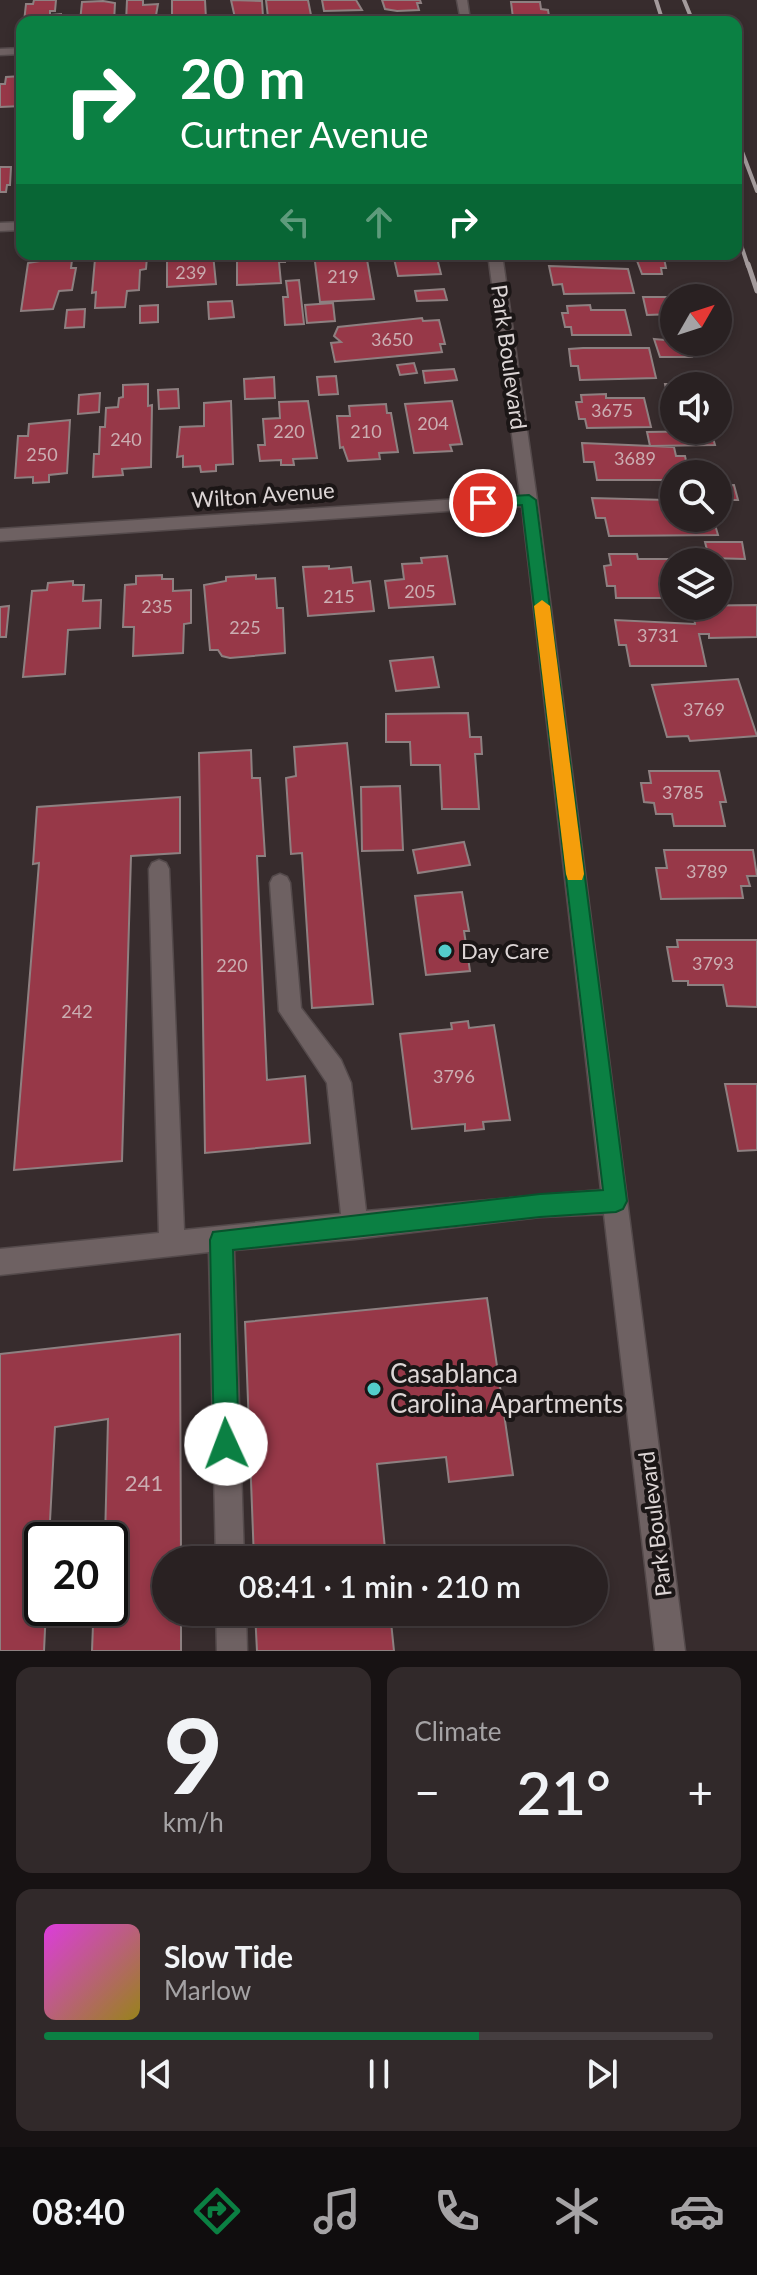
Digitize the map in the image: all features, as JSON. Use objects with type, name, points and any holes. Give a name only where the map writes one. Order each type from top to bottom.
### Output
[{"type":"street","name":"Park Boulevard","points":[[496,260],[529,500],[670,1651]]},
{"type":"street","name":"Wilton Avenue","points":[[0,535],[529,500]]},
{"type":"street","points":[[159,869],[172,1244]]},
{"type":"street","points":[[280,883],[290,1011],[333,1068],[339,1083],[355,1227]]},
{"type":"street","points":[[0,1262],[355,1227],[550,1204],[616,1201]]},
{"type":"street","points":[[221,1240],[230,1546]]},
{"type":"street","points":[[231,1626],[232,1651]]},
{"type":"building","points":[[34,0],[56,0],[55,11],[50,11],[50,15],[61,16],[25,16],[26,4],[33,4]]},
{"type":"building","points":[[127,0],[143,0],[143,5],[158,4],[156,16],[126,16]]},
{"type":"building","points":[[172,0],[205,0],[206,16],[172,16]]},
{"type":"building","points":[[231,0],[262,1],[263,16],[235,16]]},
{"type":"building","points":[[266,0],[308,0],[311,15],[268,16]]},
{"type":"building","points":[[322,0],[356,0],[362,10],[324,11]]},
{"type":"building","points":[[382,0],[420,0],[421,3],[417,3],[419,10],[397,11],[385,9]]},
{"type":"building","points":[[82,2],[115,3],[114,16],[81,16]]},
{"type":"building","points":[[511,2],[540,2],[541,9],[548,10],[549,16],[513,16]]},
{"type":"building","points":[[16,76],[16,106],[0,107],[0,84],[5,84],[6,77]]},
{"type":"building","points":[[0,167],[11,167],[10,185],[7,185],[6,192],[0,192]]},
{"type":"building","points":[[72,260],[71,268],[76,268],[72,290],[59,291],[53,309],[21,311],[28,263]]},
{"type":"building","points":[[95,260],[147,260],[146,269],[140,270],[139,290],[127,291],[125,307],[95,308],[96,292],[92,293]]},
{"type":"building","points":[[167,260],[214,260],[216,284],[167,287]]},
{"type":"building","points":[[237,260],[285,260],[279,262],[281,283],[237,285]]},
{"type":"building","points":[[315,260],[367,260],[374,299],[320,302]]},
{"type":"building","points":[[394,260],[438,260],[441,274],[398,276]]},
{"type":"building","points":[[637,260],[664,260],[666,268],[661,268],[662,274],[642,274]]},
{"type":"building","points":[[549,266],[628,269],[634,293],[564,294],[562,284],[553,285]]},
{"type":"building","points":[[299,280],[304,324],[285,325],[283,297],[288,297],[286,281]]},
{"type":"building","points":[[444,289],[447,300],[417,301],[415,291]]},
{"type":"building","points":[[643,297],[660,297],[660,315],[647,315]]},
{"type":"building","points":[[232,301],[234,317],[209,319],[208,302]]},
{"type":"building","points":[[333,303],[335,321],[307,323],[305,305]]},
{"type":"building","points":[[158,305],[158,322],[140,323],[140,306]]},
{"type":"building","points":[[590,305],[591,310],[625,310],[631,335],[572,335],[571,327],[565,327],[562,313],[568,313],[567,306]]},
{"type":"building","points":[[85,309],[84,327],[65,328],[67,310]]},
{"type":"building","points":[[422,318],[423,321],[439,320],[445,344],[440,344],[442,352],[335,362],[331,343],[341,342],[334,336],[338,327]]},
{"type":"building","points":[[654,339],[660,340],[660,356],[692,357],[660,357]]},
{"type":"building","points":[[649,348],[656,378],[580,380],[578,366],[571,366],[569,349]]},
{"type":"building","points":[[414,363],[417,373],[400,375],[397,365]]},
{"type":"building","points":[[454,369],[457,380],[425,383],[423,371]]},
{"type":"building","points":[[336,376],[338,394],[319,395],[317,377]]},
{"type":"building","points":[[274,377],[275,398],[245,399],[244,379]]},
{"type":"building","points":[[148,384],[148,406],[152,405],[151,467],[122,469],[123,475],[93,477],[94,454],[99,454],[100,427],[105,427],[106,408],[118,407],[119,398],[123,397],[123,385]]},
{"type":"building","points":[[178,389],[179,408],[159,409],[158,390]]},
{"type":"building","points":[[100,393],[99,412],[78,414],[79,395]]},
{"type":"building","points":[[606,394],[606,398],[644,398],[651,427],[587,428],[585,419],[579,419],[576,402],[582,402],[581,395]]},
{"type":"building","points":[[231,401],[233,464],[216,465],[216,471],[201,472],[200,466],[183,467],[183,456],[177,457],[180,427],[204,426],[204,403]]},
{"type":"building","points":[[308,401],[317,458],[293,459],[294,465],[281,465],[281,460],[260,461],[258,445],[265,445],[263,419],[280,418],[279,402]]},
{"type":"building","points":[[452,401],[462,444],[450,445],[452,451],[414,453],[405,404]]},
{"type":"building","points":[[386,404],[387,413],[391,413],[398,452],[379,453],[380,459],[348,461],[343,447],[340,448],[337,416],[350,416],[349,406]]},
{"type":"building","points":[[70,420],[67,473],[49,475],[49,482],[33,483],[33,477],[15,478],[18,436],[28,436],[29,424]]},
{"type":"building","points":[[647,432],[660,432],[660,444],[715,445],[650,446]]},
{"type":"building","points":[[582,443],[674,447],[676,456],[685,456],[686,460],[660,460],[660,480],[597,480],[594,462],[584,462]]},
{"type":"building","points":[[734,485],[738,500],[732,500]]},
{"type":"building","points":[[592,498],[660,500],[660,532],[717,532],[718,535],[609,536],[605,518],[596,518]]},
{"type":"building","points":[[705,542],[742,542],[745,559],[732,559],[732,548],[706,548]]},
{"type":"building","points":[[609,554],[637,554],[638,559],[660,559],[660,598],[616,598],[615,586],[607,586],[604,566],[611,565]]},
{"type":"building","points":[[447,556],[455,604],[389,608],[385,581],[404,579],[402,564],[422,563],[421,558]]},
{"type":"building","points":[[329,566],[329,569],[351,567],[353,583],[370,581],[374,611],[308,616],[303,567]]},
{"type":"building","points":[[162,575],[162,579],[173,579],[173,591],[191,590],[191,623],[184,624],[183,653],[133,656],[134,627],[123,627],[125,585],[136,584],[136,576]]},
{"type":"building","points":[[256,575],[256,579],[275,578],[277,608],[283,608],[285,653],[230,658],[222,656],[218,650],[210,650],[204,585],[226,581],[226,577]]},
{"type":"building","points":[[73,581],[73,585],[84,585],[83,601],[101,600],[100,628],[68,630],[65,674],[23,677],[32,591],[47,590],[48,583]]},
{"type":"building","points":[[732,605],[757,605],[757,637],[709,638],[709,634],[699,634],[706,666],[630,666],[626,645],[619,645],[615,620],[695,624],[694,620],[732,620]]},
{"type":"building","points":[[9,606],[6,637],[0,637],[0,607]]},
{"type":"building","points":[[433,657],[439,687],[396,691],[390,661]]},
{"type":"building","points":[[738,679],[757,736],[690,741],[688,736],[667,737],[652,685]]},
{"type":"building","points":[[468,713],[470,737],[481,737],[482,754],[475,754],[479,809],[442,809],[440,765],[411,765],[410,742],[386,742],[386,714]]},
{"type":"building","points":[[347,743],[373,1004],[312,1008],[302,853],[291,854],[286,778],[296,776],[294,747]]},
{"type":"building","points":[[251,750],[252,778],[260,778],[265,856],[257,856],[267,1080],[305,1076],[310,1143],[205,1153],[199,753]]},
{"type":"building","points":[[649,771],[719,771],[726,802],[720,802],[725,826],[674,826],[672,814],[656,814],[654,803],[644,802],[641,783],[651,783]]},
{"type":"building","points":[[400,786],[403,850],[362,851],[361,787]]},
{"type":"building","points":[[180,797],[180,853],[131,856],[122,1161],[14,1170],[39,863],[33,864],[37,807]]},
{"type":"building","points":[[464,842],[470,865],[418,873],[413,850]]},
{"type":"building","points":[[664,850],[753,850],[757,876],[747,876],[750,886],[741,886],[743,898],[661,899],[656,868],[667,868]]},
{"type":"building","name":"Day Care","points":[[462,892],[469,931],[464,931],[470,971],[426,975],[415,896]]},
{"type":"building","points":[[677,940],[757,940],[757,1007],[727,1006],[723,985],[688,985],[688,981],[673,981],[667,947],[678,947]]},
{"type":"building","points":[[468,1021],[469,1028],[494,1025],[510,1120],[483,1122],[484,1129],[465,1131],[465,1124],[412,1129],[400,1034],[452,1029],[451,1023]]},
{"type":"building","points":[[725,1084],[757,1084],[757,1150],[738,1151]]},
{"type":"building","name":"Casablanca Carolina Apartments","points":[[487,1298],[513,1475],[449,1482],[446,1457],[377,1464],[385,1546],[253,1546],[245,1322]]},
{"type":"building","points":[[180,1334],[181,1546],[152,1546],[152,1626],[181,1626],[181,1651],[92,1651],[93,1626],[128,1626],[128,1522],[105,1522],[108,1419],[55,1427],[50,1522],[24,1522],[24,1626],[45,1626],[44,1651],[0,1651],[0,1354]]},
{"type":"building","points":[[256,1626],[391,1626],[394,1651],[257,1651]]},
{"type":"railway","points":[[656,0],[661,16]]},
{"type":"railway","points":[[684,0],[691,16]]},
{"type":"railway","points":[[742,152],[757,191]]},
{"type":"railway","points":[[742,248],[748,266]]},
{"type":"railway","points":[[748,264],[757,291]]},
{"type":"slow traffic","points":[[542,606],[575,874]]},
{"type":"place","name":"Day Care","points":[[445,951]]},
{"type":"place","name":"Casablanca Carolina Apartments","points":[[374,1389]]},
{"type":"route","points":[[226,1444],[221,1240],[540,1205],[616,1201],[529,500],[483,503]]}]
